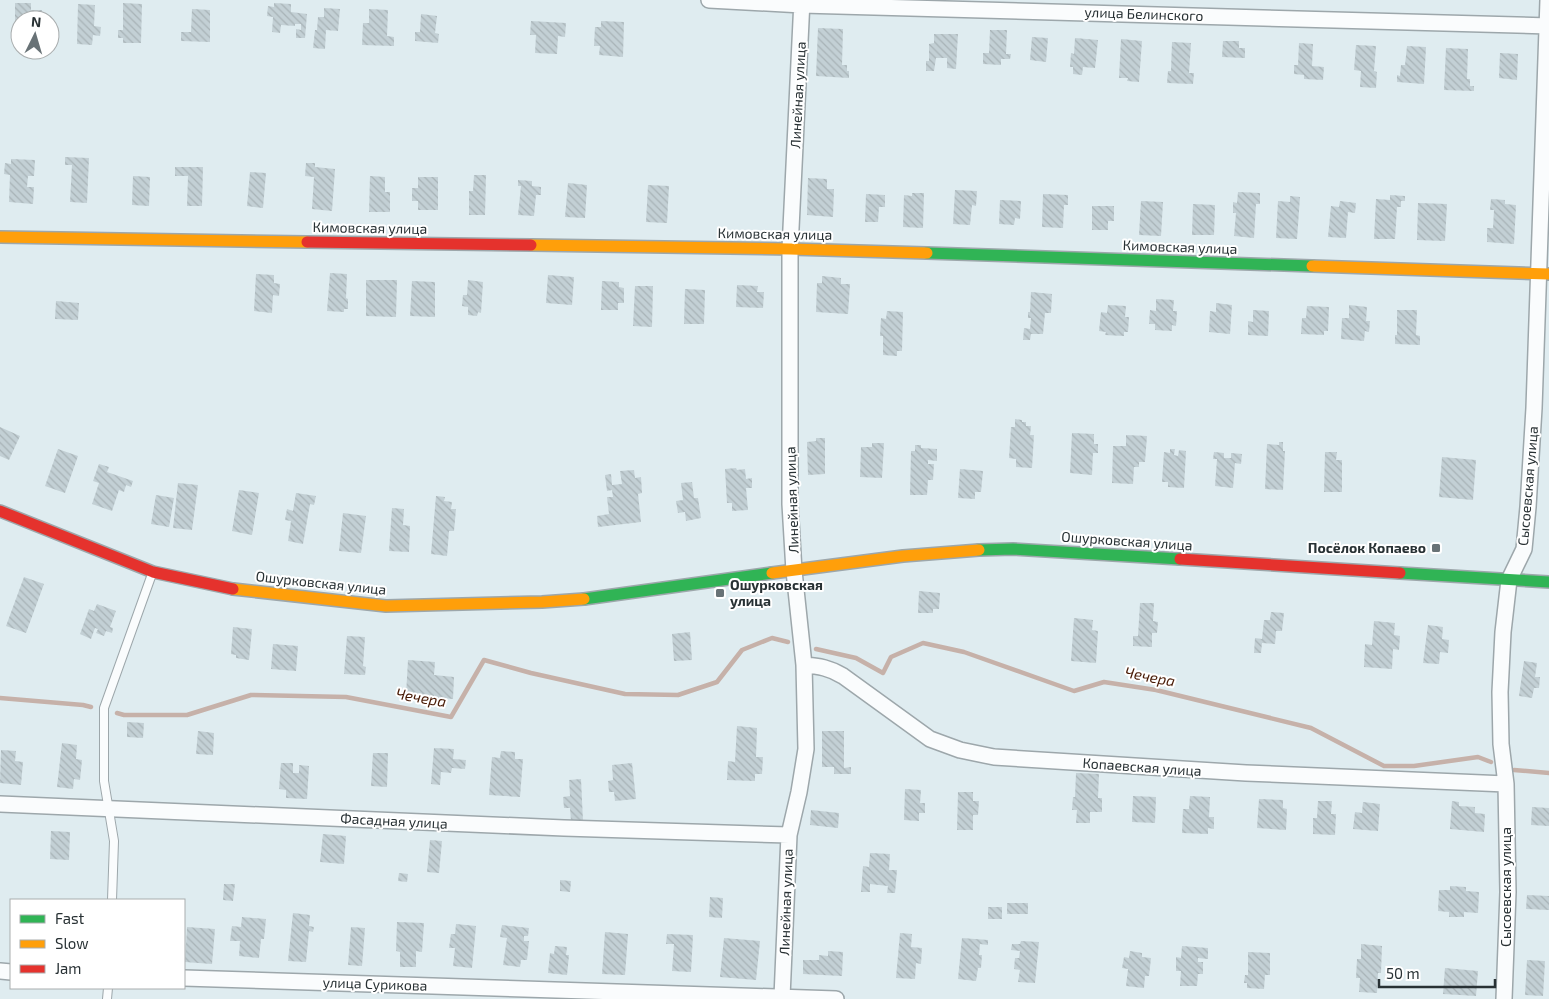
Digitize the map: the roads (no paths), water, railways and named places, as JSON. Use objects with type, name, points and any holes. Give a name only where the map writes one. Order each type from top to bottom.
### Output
[{"type":"street","name":"улица Белинского","points":[[709,0],[1548,26]]},
{"type":"street","name":"Сысоевская улица","points":[[1504,999],[1508,892],[1506,784],[1501,744],[1500,692],[1503,632],[1509,580],[1524,549],[1528,507],[1543,274],[1548,0]]},
{"type":"street","name":"Линейная улица","points":[[782,998],[789,835],[806,749],[804,665],[794,571],[790,504],[790,249],[802,2]]},
{"type":"street","name":"Кимовская улица","points":[[0,237],[790,249],[1543,274]]},
{"type":"street","name":"Ошурковская улица","points":[[0,511],[153,572],[237,590],[386,606],[542,602],[962,550],[1013,549],[1549,582]]},
{"type":"street","name":"Копаевская улица","points":[[804,665],[831,669],[843,676],[930,739],[960,750],[994,757],[1246,773],[1506,784]]},
{"type":"street","name":"Фасадная улица","points":[[0,804],[564,828],[789,835]]},
{"type":"street","name":"улица Сурикова","points":[[185,978],[836,999]]},
{"type":"lane","points":[[112,899],[114,841],[104,781],[104,708],[153,572]]},
{"type":"waterway","name":"Чечера","points":[[117,713],[124,715],[187,715],[251,695],[346,697],[451,717],[484,660],[531,673],[625,694],[678,695],[717,682],[742,650],[772,638],[788,642]]},
{"type":"waterway","name":"Чечера","points":[[816,649],[856,658],[883,673],[891,657],[923,643],[964,652],[1074,691],[1104,682],[1156,690],[1311,728],[1384,766],[1414,766],[1478,757],[1491,762]]},
{"type":"waterway","name":"Чечера","points":[[0,698],[91,707]]},
{"type":"waterway","name":"Чечера","points":[[1514,770],[1549,773]]},
{"type":"place","name":"Посёлок Копаево","points":[[1436,548]]},
{"type":"place","name":"Ошурковская улица","points":[[720,593]]}]
